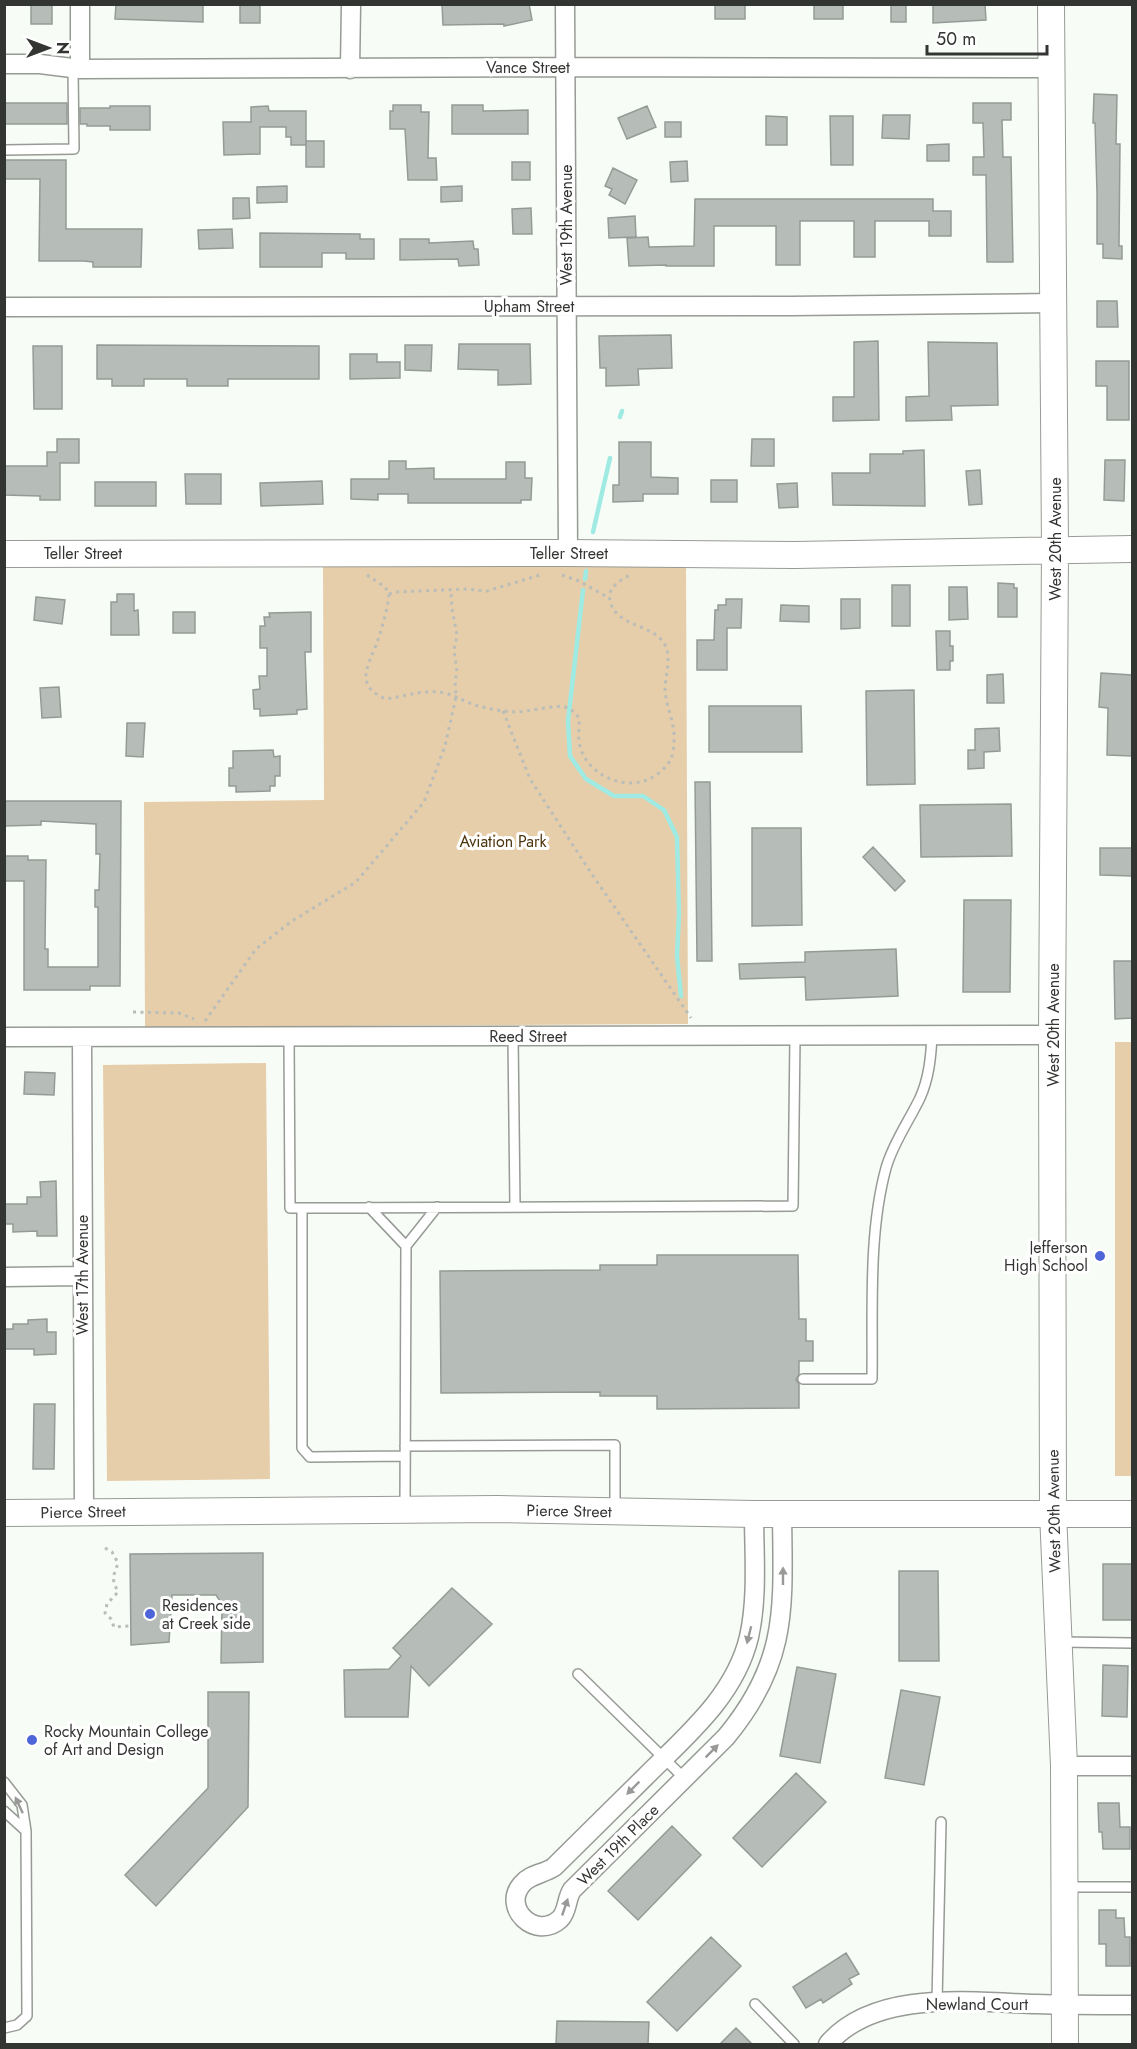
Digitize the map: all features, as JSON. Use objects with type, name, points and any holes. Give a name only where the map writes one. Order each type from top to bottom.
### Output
[{"type":"street","points":[[77,69],[80,4]]},
{"type":"street","points":[[350,69],[351,4]]},
{"type":"street","name":"West 19th Avenue","points":[[562,563],[567,306],[565,4]]},
{"type":"street","name":"West 20th Avenue","points":[[1051,4],[1055,549],[1052,1035],[1053,1513],[1064,1766],[1065,2044]]},
{"type":"street","name":"Vance Street","points":[[4,64],[40,64],[77,69],[1052,68]]},
{"type":"street","name":"Upham Street","points":[[4,307],[792,306],[1054,303]]},
{"type":"street","name":"Teller Street","points":[[4,554],[562,563],[795,555],[1132,549]]},
{"type":"street","name":"Reed Street","points":[[4,1037],[1052,1035]]},
{"type":"street","name":"West 17th Avenue","points":[[82,1037],[84,1512]]},
{"type":"street","points":[[4,1277],[82,1276]]},
{"type":"street","name":"Pierce Street","points":[[4,1513],[405,1510],[754,1514],[1132,1514]]},
{"type":"street","name":"West 19th Place","points":[[754,1514],[753,1607],[749,1638],[730,1681],[714,1706],[554,1867],[530,1877],[520,1885],[516,1905],[524,1921],[542,1927],[559,1920],[566,1911],[569,1896],[573,1890],[736,1724],[755,1696],[771,1663],[780,1629],[782,1514]]},
{"type":"street","points":[[1064,1766],[1132,1766]]},
{"type":"street","name":"Newland Court","points":[[828,2044],[858,2020],[895,2007],[937,2002],[1132,2005]]},
{"type":"lane","points":[[4,150],[74,149],[77,69]]},
{"type":"lane","points":[[803,1379],[872,1379],[877,1216],[886,1167],[902,1130],[921,1096],[930,1068],[932,1035]]},
{"type":"lane","points":[[513,1036],[515,1207]]},
{"type":"lane","points":[[289,1037],[290,1208],[302,1208],[793,1206],[795,1036]]},
{"type":"lane","points":[[369,1207],[406,1246]]},
{"type":"lane","points":[[405,1510],[406,1246],[436,1207]]},
{"type":"lane","points":[[302,1208],[302,1448],[310,1457],[405,1456]]},
{"type":"lane","points":[[405,1446],[615,1445],[615,1511]]},
{"type":"lane","points":[[1059,1642],[1132,1643]]},
{"type":"lane","points":[[578,1674],[684,1778]]},
{"type":"lane","points":[[4,1782],[22,1805],[26,1831],[27,2016],[17,2025],[4,2028]]},
{"type":"lane","points":[[4,1811],[26,1831]]},
{"type":"lane","points":[[937,2002],[941,1822]]},
{"type":"lane","points":[[1064,1887],[1132,1887]]},
{"type":"lane","points":[[755,2004],[794,2044]]},
{"type":"path","points":[[562,563],[569,576],[609,598]]},
{"type":"path","points":[[361,571],[385,587],[389,594],[376,646],[366,669],[368,684],[372,690],[387,699],[429,692],[445,693],[474,705],[503,711],[529,712],[558,705],[563,706],[575,714],[580,727],[579,741],[583,754],[594,770],[627,783],[646,781],[662,770],[670,760],[674,733],[668,713],[665,689],[668,657],[666,648],[652,631],[635,625],[621,616],[613,608],[609,598],[609,593],[620,581],[636,571]]},
{"type":"path","points":[[389,594],[492,590],[546,574]]},
{"type":"path","points":[[133,1012],[179,1013],[204,1023],[256,949],[292,921],[356,882],[424,802],[445,747],[456,697],[457,672],[454,650],[457,635],[451,591]]},
{"type":"path","points":[[503,711],[530,778],[591,873],[691,1018]]},
{"type":"path","points":[[105,1548],[112,1552],[117,1563],[113,1578],[113,1586],[117,1592],[107,1604],[105,1613],[111,1619],[114,1627],[130,1626]]},
{"type":"green space","name":"Aviation Park","points":[[686,565],[688,1024],[145,1027],[144,802],[324,800],[323,567]]},
{"type":"green space","points":[[1115,1042],[1132,1042],[1132,1476],[1115,1476]]},
{"type":"green space","points":[[266,1063],[270,1479],[107,1481],[103,1065]]},
{"type":"building","points":[[31,4],[52,4],[52,24],[31,24]]},
{"type":"building","points":[[116,4],[203,4],[203,22],[115,19]]},
{"type":"building","points":[[240,4],[260,4],[260,23],[240,23]]},
{"type":"building","points":[[442,4],[529,4],[532,20],[504,26],[504,24],[443,25]]},
{"type":"building","points":[[715,4],[745,4],[745,19],[715,19]]},
{"type":"building","points":[[814,4],[843,4],[843,19],[814,19]]},
{"type":"building","points":[[891,4],[906,4],[906,22],[891,22]]},
{"type":"building","points":[[933,4],[985,4],[986,20],[933,23]]},
{"type":"building","points":[[1094,94],[1117,95],[1116,144],[1120,144],[1119,246],[1122,246],[1122,259],[1103,258],[1103,244],[1097,244]]},
{"type":"building","points":[[4,103],[67,103],[67,124],[4,124]]},
{"type":"building","points":[[973,103],[1011,103],[1011,120],[1002,120],[1003,157],[1011,157],[1013,262],[987,262],[986,175],[973,175],[973,157],[984,157],[983,123],[973,123]]},
{"type":"building","points":[[393,105],[421,105],[421,112],[429,112],[428,158],[436,158],[437,180],[408,180],[405,129],[390,129],[390,111],[393,111]]},
{"type":"building","points":[[452,105],[483,105],[483,111],[528,110],[528,134],[452,134]]},
{"type":"building","points":[[110,106],[150,106],[150,130],[110,130],[110,126],[80,124],[80,108],[110,108]]},
{"type":"building","points":[[268,106],[269,111],[306,111],[306,145],[291,145],[291,137],[286,137],[286,127],[260,127],[260,154],[224,155],[223,122],[251,122],[251,107]]},
{"type":"building","points":[[647,106],[656,127],[627,139],[618,118]]},
{"type":"building","points":[[883,115],[910,115],[909,139],[882,138]]},
{"type":"building","points":[[766,116],[787,117],[787,145],[766,145]]},
{"type":"building","points":[[830,116],[853,116],[853,165],[831,165]]},
{"type":"building","points":[[665,122],[681,122],[681,137],[665,137]]},
{"type":"building","points":[[306,141],[324,141],[324,167],[306,167]]},
{"type":"building","points":[[949,144],[949,161],[927,161],[927,145]]},
{"type":"building","points":[[4,160],[66,160],[66,229],[142,229],[141,267],[93,267],[93,262],[84,261],[39,261],[40,179],[4,179]]},
{"type":"building","points":[[687,161],[688,181],[671,182],[670,162]]},
{"type":"building","points":[[512,162],[530,162],[530,180],[512,180]]},
{"type":"building","points":[[613,168],[637,180],[625,204],[609,195],[612,189],[605,186]]},
{"type":"building","points":[[287,186],[287,202],[257,203],[257,187]]},
{"type":"building","points":[[462,186],[462,201],[441,202],[441,187]]},
{"type":"building","points":[[233,198],[249,198],[250,218],[233,219]]},
{"type":"building","points":[[695,199],[933,199],[933,211],[951,211],[951,236],[929,236],[929,221],[875,221],[875,257],[854,257],[854,221],[800,221],[800,265],[776,265],[776,226],[714,226],[714,266],[629,266],[627,238],[648,237],[649,247],[694,246]]},
{"type":"building","points":[[531,208],[532,234],[513,234],[512,209]]},
{"type":"building","points":[[635,216],[636,237],[609,238],[608,218]]},
{"type":"building","points":[[232,229],[233,248],[199,249],[198,230]]},
{"type":"building","points":[[260,233],[360,234],[360,239],[374,239],[374,259],[346,259],[346,253],[322,253],[322,267],[260,267]]},
{"type":"building","points":[[400,239],[429,239],[429,243],[473,241],[474,249],[478,249],[479,265],[459,266],[458,259],[400,260]]},
{"type":"building","points":[[1097,301],[1117,301],[1118,327],[1097,327]]},
{"type":"building","points":[[671,335],[672,368],[638,369],[639,385],[606,386],[606,368],[600,368],[599,336]]},
{"type":"building","points":[[878,341],[879,420],[833,421],[833,397],[854,397],[854,342]]},
{"type":"building","points":[[928,342],[997,343],[998,405],[951,406],[952,420],[906,421],[906,397],[929,396]]},
{"type":"building","points":[[459,344],[530,344],[531,384],[498,385],[498,370],[458,369]]},
{"type":"building","points":[[97,345],[319,346],[319,379],[228,379],[228,386],[187,386],[187,379],[144,379],[144,386],[112,386],[112,379],[97,379]]},
{"type":"building","points":[[405,345],[432,345],[431,371],[405,370]]},
{"type":"building","points":[[33,346],[62,346],[62,409],[34,409]]},
{"type":"building","points":[[350,354],[377,354],[377,362],[400,362],[400,378],[350,379]]},
{"type":"building","points":[[1096,361],[1129,361],[1129,420],[1107,420],[1107,386],[1096,386]]},
{"type":"building","points":[[57,439],[79,439],[79,463],[60,463],[60,500],[40,500],[40,496],[4,495],[4,466],[47,466],[47,452],[57,452]]},
{"type":"building","points":[[752,439],[774,439],[774,466],[751,466]]},
{"type":"building","points":[[619,442],[651,442],[651,477],[678,478],[678,494],[643,494],[643,501],[613,502],[613,485],[619,485]]},
{"type":"building","points":[[924,450],[925,506],[833,505],[832,473],[870,473],[870,454],[903,454],[903,451]]},
{"type":"building","points":[[1105,460],[1125,460],[1124,501],[1104,500]]},
{"type":"building","points":[[389,461],[406,461],[406,469],[434,468],[434,479],[506,479],[506,462],[525,462],[525,478],[532,478],[531,500],[521,500],[521,503],[408,503],[408,494],[378,494],[378,500],[351,499],[351,479],[389,479]]},
{"type":"building","points":[[980,470],[982,504],[969,505],[966,471]]},
{"type":"building","points":[[185,474],[221,474],[221,504],[186,504]]},
{"type":"building","points":[[711,480],[737,480],[737,502],[711,502]]},
{"type":"building","points":[[322,481],[323,504],[261,506],[260,483]]},
{"type":"building","points":[[95,482],[156,482],[156,506],[95,506]]},
{"type":"building","points":[[797,483],[798,507],[779,508],[777,484]]},
{"type":"building","points":[[998,583],[1014,584],[1014,588],[1017,588],[1017,617],[998,617]]},
{"type":"building","points":[[892,585],[910,585],[910,626],[892,626]]},
{"type":"building","points":[[949,587],[967,587],[968,619],[949,620]]},
{"type":"building","points":[[117,594],[134,594],[134,611],[138,610],[139,635],[111,635],[111,602],[117,602]]},
{"type":"building","points":[[36,597],[65,600],[62,624],[34,620]]},
{"type":"building","points":[[726,599],[742,599],[741,628],[727,628],[727,670],[697,670],[697,640],[714,640],[715,610],[718,610],[718,605],[726,605]]},
{"type":"building","points":[[841,599],[860,599],[860,628],[841,629]]},
{"type":"building","points":[[781,605],[809,606],[809,622],[780,621]]},
{"type":"building","points":[[173,612],[195,612],[195,633],[173,633]]},
{"type":"building","points":[[311,612],[311,652],[305,652],[307,709],[297,710],[297,714],[260,716],[260,709],[254,709],[253,690],[260,689],[259,676],[267,676],[267,648],[260,648],[260,626],[265,626],[264,617],[270,617],[269,613]]},
{"type":"building","points":[[936,631],[950,631],[953,661],[950,661],[950,670],[937,670]]},
{"type":"building","points":[[1101,673],[1132,675],[1132,756],[1107,755],[1108,708],[1099,707]]},
{"type":"building","points":[[1003,674],[1004,703],[987,703],[987,675]]},
{"type":"building","points":[[59,687],[61,717],[42,718],[40,688]]},
{"type":"building","points":[[914,690],[915,784],[867,785],[866,691]]},
{"type":"building","points":[[709,706],[801,706],[802,752],[709,752]]},
{"type":"building","points":[[127,723],[145,723],[143,757],[126,756]]},
{"type":"building","points":[[999,728],[1000,751],[984,752],[984,768],[968,769],[968,750],[975,750],[975,729]]},
{"type":"building","points":[[273,750],[274,757],[280,756],[280,776],[275,776],[275,786],[270,786],[270,791],[236,792],[236,786],[229,786],[229,768],[233,768],[233,751]]},
{"type":"building","points":[[695,782],[710,782],[712,961],[697,961]]},
{"type":"building","points":[[4,801],[121,801],[120,986],[90,986],[90,990],[24,990],[24,881],[4,881],[4,856],[28,856],[28,860],[46,860],[45,949],[48,949],[48,967],[98,967],[98,907],[95,907],[95,890],[99,890],[100,854],[96,854],[96,824],[41,821],[41,825],[4,826]]},
{"type":"building","points":[[1011,804],[1012,856],[921,857],[920,805]]},
{"type":"building","points":[[752,828],[801,828],[802,925],[752,926]]},
{"type":"building","points":[[873,847],[905,881],[895,891],[863,857]]},
{"type":"building","points":[[1100,848],[1132,848],[1132,876],[1100,875]]},
{"type":"building","points":[[964,900],[1011,900],[1010,992],[963,992]]},
{"type":"building","points":[[896,949],[898,996],[806,1000],[805,977],[740,979],[739,964],[805,962],[805,952]]},
{"type":"building","points":[[1114,961],[1132,961],[1132,1018],[1115,1019]]},
{"type":"building","points":[[25,1072],[55,1073],[54,1095],[24,1094]]},
{"type":"building","points":[[56,1181],[57,1236],[37,1236],[37,1231],[13,1232],[13,1224],[4,1224],[4,1204],[27,1204],[27,1197],[41,1197],[40,1182]]},
{"type":"building","points":[[657,1255],[798,1255],[799,1319],[806,1319],[806,1341],[813,1341],[813,1361],[799,1361],[799,1374],[796,1380],[799,1384],[799,1408],[657,1409],[657,1396],[600,1396],[600,1392],[441,1393],[440,1271],[600,1270],[600,1265],[657,1265]]},
{"type":"building","points":[[47,1319],[47,1332],[56,1332],[56,1354],[34,1355],[34,1349],[4,1349],[4,1329],[13,1329],[13,1324],[28,1324],[28,1320]]},
{"type":"building","points":[[34,1404],[55,1404],[54,1469],[33,1469]]},
{"type":"building","name":"Residences at Creek side","points":[[263,1553],[263,1662],[221,1663],[222,1604],[216,1595],[172,1595],[169,1642],[131,1645],[130,1554]]},
{"type":"building","points":[[1103,1564],[1132,1564],[1132,1620],[1103,1620]]},
{"type":"building","points":[[899,1571],[938,1571],[939,1661],[899,1661]]},
{"type":"building","points":[[452,1588],[492,1624],[429,1686],[411,1666],[408,1717],[345,1717],[344,1670],[389,1669],[401,1656],[393,1648]]},
{"type":"building","points":[[1103,1665],[1128,1666],[1127,1717],[1102,1716]]},
{"type":"building","points":[[797,1667],[836,1674],[820,1763],[780,1756]]},
{"type":"building","points":[[901,1690],[940,1697],[924,1785],[885,1778]]},
{"type":"building","points":[[208,1692],[249,1692],[248,1807],[156,1906],[125,1875],[208,1788]]},
{"type":"building","points":[[796,1773],[826,1802],[762,1867],[733,1838]]},
{"type":"building","points":[[1098,1803],[1119,1803],[1120,1827],[1130,1827],[1130,1849],[1103,1849],[1102,1832],[1099,1832]]},
{"type":"building","points":[[672,1826],[701,1855],[638,1920],[608,1891]]},
{"type":"building","points":[[1099,1910],[1116,1910],[1116,1918],[1124,1918],[1125,1937],[1130,1937],[1130,1966],[1106,1966],[1106,1944],[1099,1944]]},
{"type":"building","points":[[711,1937],[741,1966],[677,2031],[647,2002]]},
{"type":"building","points":[[846,1953],[859,1974],[849,1979],[852,1984],[823,2003],[821,1999],[806,2008],[793,1987]]},
{"type":"building","points":[[557,2021],[649,2022],[648,2044],[556,2044]]},
{"type":"building","points":[[736,2028],[752,2044],[720,2044]]},
{"type":"waterway","points":[[620,417],[622,411]]},
{"type":"waterway","points":[[593,532],[610,458]]},
{"type":"waterway","points":[[585,579],[586,571]]},
{"type":"waterway","points":[[583,590],[568,721],[570,756],[586,779],[614,796],[643,796],[664,810],[677,837],[679,914],[677,956],[681,996]]},
{"type":"place","name":"Jefferson High School","points":[[1100,1256]]},
{"type":"place","name":"Residences at Creek side","points":[[150,1614]]},
{"type":"place","name":"Rocky Mountain College of Art and Design","points":[[32,1740]]}]
